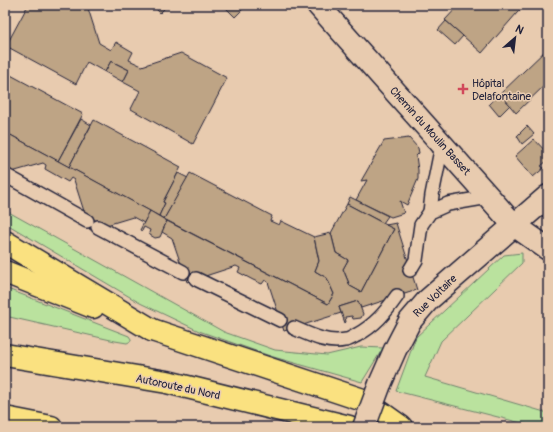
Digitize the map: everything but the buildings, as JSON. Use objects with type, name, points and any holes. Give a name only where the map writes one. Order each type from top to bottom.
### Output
[{"type":"main road","points":[[5,242],[152,330]]},
{"type":"main road","points":[[5,272],[152,330],[363,400],[401,427]]},
{"type":"main road","name":"Autoroute du Nord","points":[[5,355],[168,382],[349,427]]},
{"type":"main road","points":[[5,418],[51,427]]},
{"type":"street","name":"Chemin du Moulin Basset","points":[[318,5],[514,225],[548,249]]},
{"type":"street","name":"Rue Voltaire","points":[[364,427],[380,384],[410,321],[428,300],[548,196]]},
{"type":"lane","points":[[410,270],[416,260],[421,225],[430,212],[442,145]]},
{"type":"lane","points":[[5,175],[92,224],[183,272]]},
{"type":"lane","points":[[430,212],[448,204],[488,197]]},
{"type":"lane","points":[[196,279],[280,320]]},
{"type":"lane","points":[[294,328],[313,336],[330,340],[346,340],[369,328],[384,314],[397,296]]},
{"type":"green space","points":[[5,210],[224,332],[275,350],[327,355],[361,347],[383,348],[362,382],[270,356],[199,331],[140,303],[5,223]]},
{"type":"green space","points":[[522,253],[522,263],[441,341],[425,377],[548,413],[548,427],[537,427],[396,391],[416,337],[504,255]]},
{"type":"green space","points":[[5,288],[129,336],[131,341],[127,343],[115,341],[5,316]]},
{"type":"place","name":"Hôpital Delafontaine","points":[[463,89]]}]
